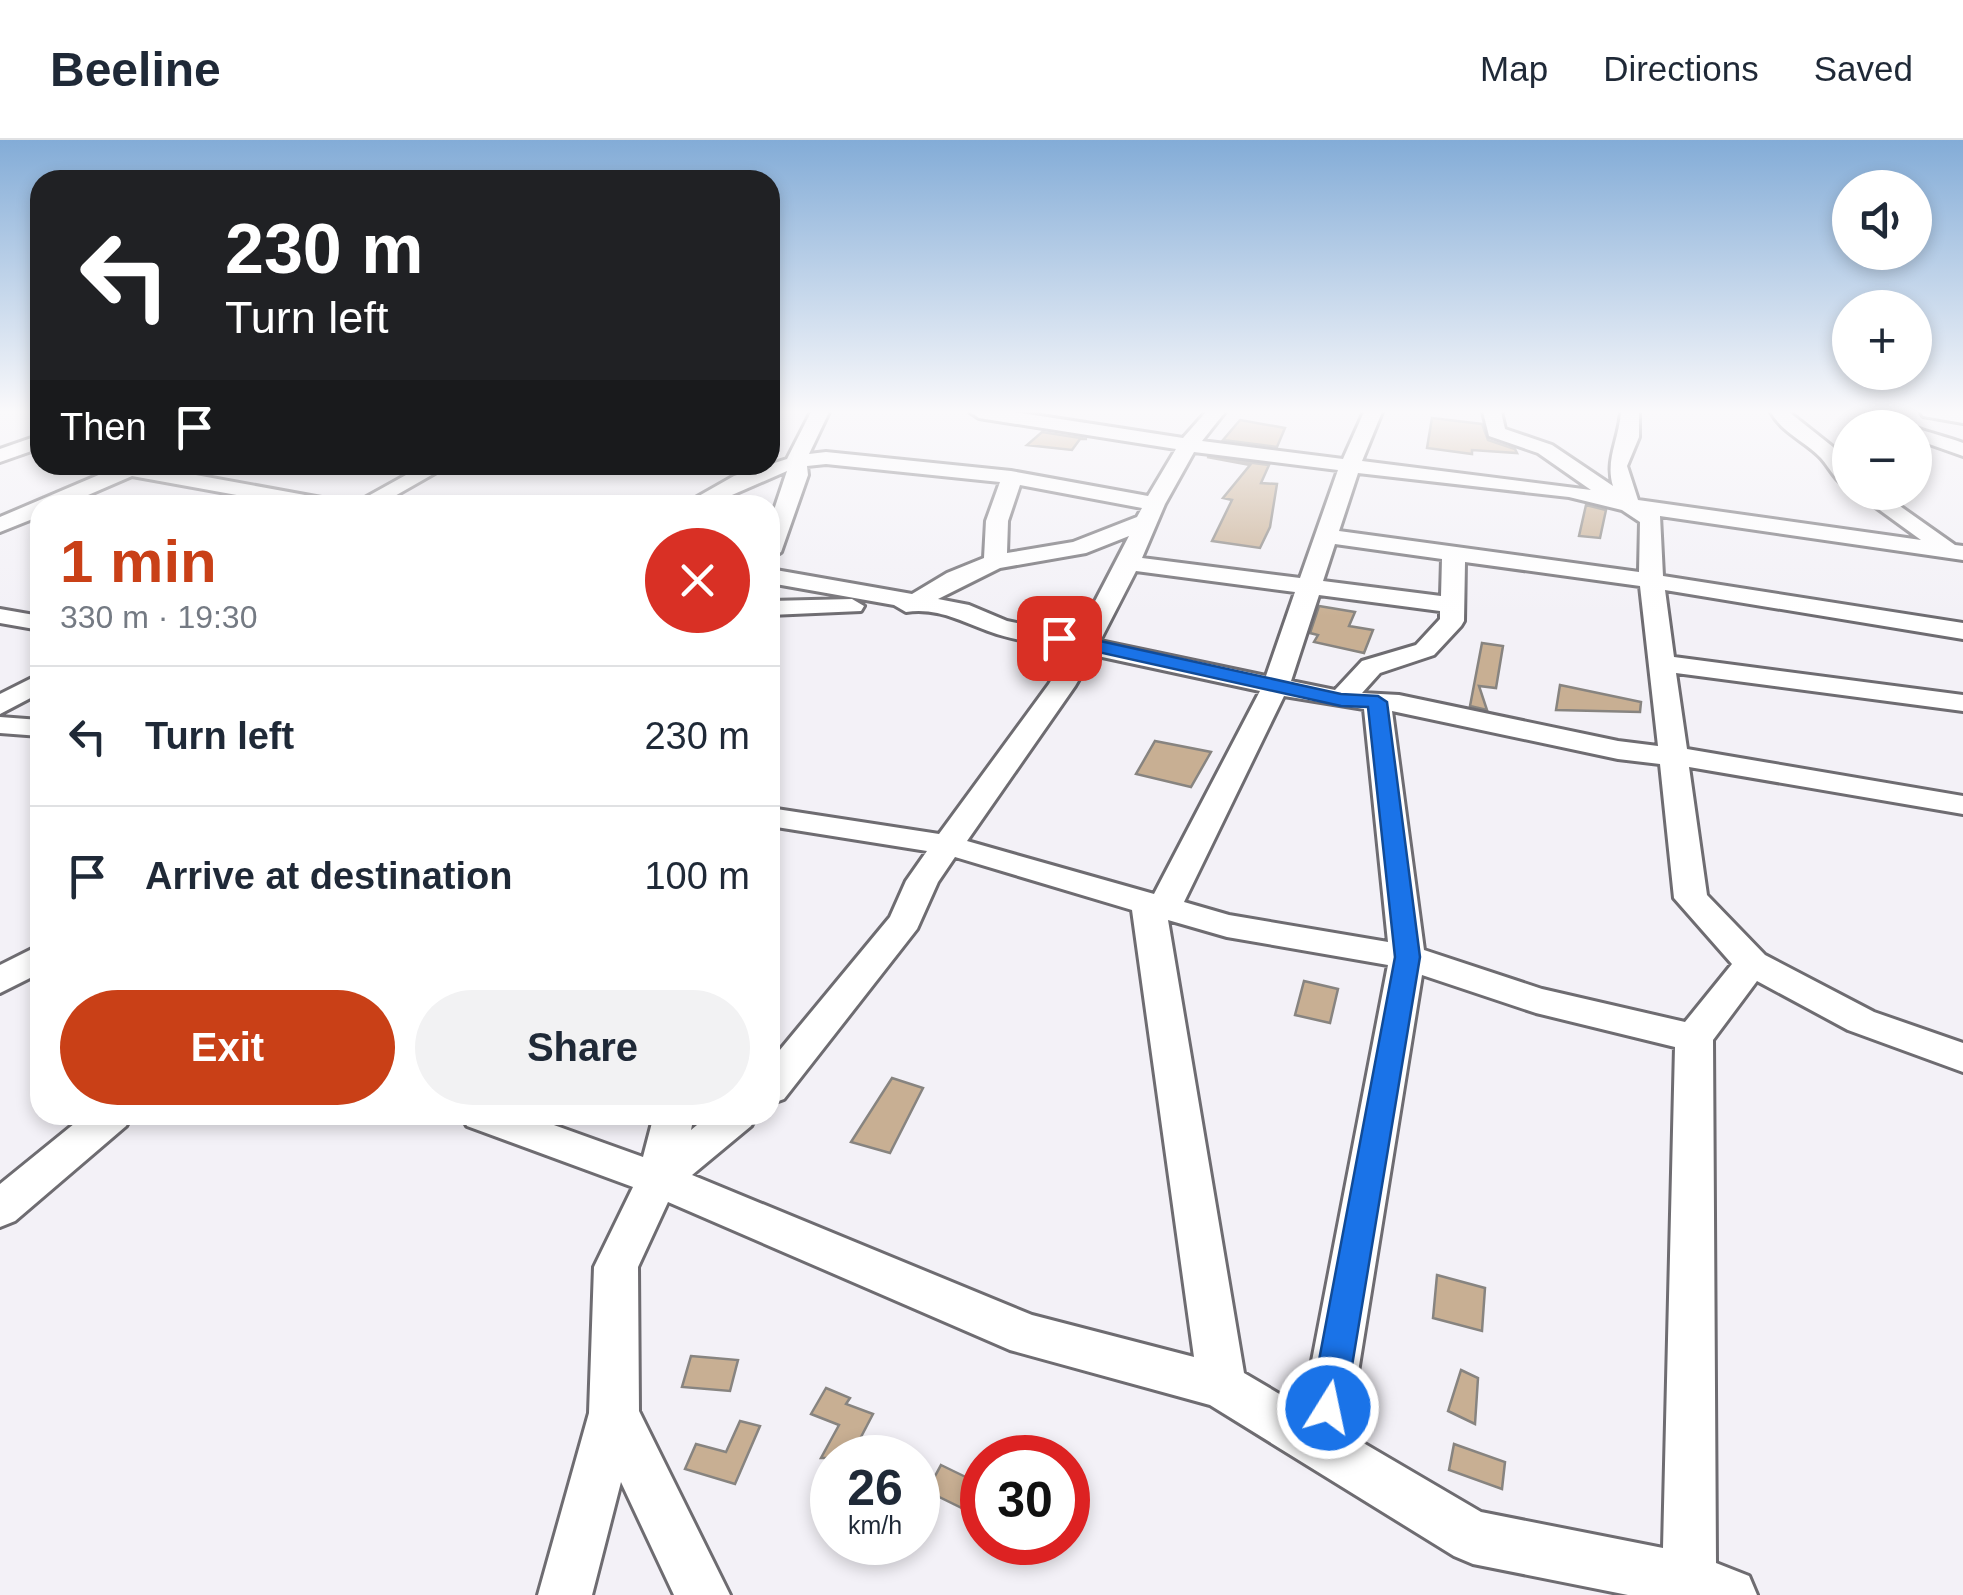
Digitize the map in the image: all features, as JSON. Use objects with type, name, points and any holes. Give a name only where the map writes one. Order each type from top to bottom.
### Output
[{"type":"street","points":[[66,495],[94,480]]},
{"type":"street","points":[[187,480],[271,495]]},
{"type":"street","points":[[198,482],[204,480]]},
{"type":"street","points":[[382,495],[411,480]]},
{"type":"street","points":[[710,495],[743,480]]},
{"type":"street","points":[[780,524],[796,480]]},
{"type":"street","points":[[995,562],[997,521],[1008,498],[1011,480]]},
{"type":"street","points":[[1022,480],[1149,513]]},
{"type":"street","points":[[780,1076],[905,920],[922,881],[1089,643],[1168,480]]},
{"type":"street","points":[[1222,1386],[1156,906],[1276,685],[1345,480]]},
{"type":"street","points":[[1472,480],[1569,491],[1629,504],[1959,555]]},
{"type":"street","points":[[1593,480],[1651,519],[1652,582],[1691,898],[1752,963],[1861,1021],[1963,1058]]},
{"type":"street","points":[[1621,480],[1629,504]]},
{"type":"street","points":[[1892,510],[1959,555]]},
{"type":"street","points":[[0,526],[30,512]]},
{"type":"street","points":[[780,608],[913,604],[955,578],[995,562],[1078,548],[1149,513]]},
{"type":"street","points":[[1326,536],[1963,631]]},
{"type":"street","points":[[1321,1445],[1408,957],[1359,701],[1371,667],[1425,650],[1452,620],[1454,555]]},
{"type":"street","points":[[1128,563],[1452,605]]},
{"type":"street","points":[[780,578],[960,610],[1000,627],[1359,701],[1618,750],[1676,756],[1963,805]]},
{"type":"street","points":[[0,616],[30,621]]},
{"type":"street","points":[[1663,662],[1963,703]]},
{"type":"street","points":[[0,706],[30,688]]},
{"type":"street","points":[[0,725],[30,727]]},
{"type":"street","points":[[780,819],[947,845],[1227,926],[1408,957],[1536,1000],[1694,1038]]},
{"type":"street","points":[[508,1125],[658,1178],[1027,1335],[1222,1386],[1473,1537],[1702,1590],[1694,1038],[1752,963]]},
{"type":"street","points":[[0,1209],[100,1125]]},
{"type":"street","points":[[565,1595],[614,1413],[616,1267],[658,1178],[671,1125]]},
{"type":"street","points":[[658,1178],[724,1125]]},
{"type":"street","points":[[614,1413],[703,1595]]},
{"type":"building","points":[[1238,480],[1277,484],[1270,527],[1260,548],[1212,541],[1232,500],[1223,498]]},
{"type":"building","points":[[1586,505],[1606,510],[1600,538],[1579,536]]},
{"type":"building","points":[[1319,606],[1355,612],[1349,626],[1373,630],[1364,653],[1314,642],[1318,635],[1310,633]]},
{"type":"building","points":[[1482,643],[1503,646],[1496,688],[1479,686],[1487,710],[1470,706]]},
{"type":"building","points":[[1560,685],[1641,702],[1640,712],[1556,710]]},
{"type":"building","points":[[1155,741],[1211,752],[1191,787],[1136,774]]},
{"type":"building","points":[[1304,981],[1338,989],[1330,1023],[1295,1015]]},
{"type":"building","points":[[892,1078],[923,1088],[890,1153],[851,1142]]},
{"type":"building","points":[[1437,1275],[1485,1288],[1482,1331],[1433,1318]]},
{"type":"building","points":[[691,1356],[738,1360],[730,1391],[682,1387]]},
{"type":"building","points":[[1461,1370],[1478,1378],[1475,1424],[1448,1411]]},
{"type":"building","points":[[826,1388],[850,1398],[846,1404],[873,1414],[862,1435],[834,1435],[839,1425],[811,1414]]},
{"type":"building","points":[[740,1421],[760,1426],[735,1484],[685,1469],[696,1444],[726,1452]]},
{"type":"building","points":[[1454,1444],[1505,1462],[1502,1489],[1449,1470]]},
{"type":"building","points":[[940,1467],[960,1474],[960,1507],[940,1497]]},
{"type":"route","points":[[1059,638],[1341,700],[1378,702],[1408,957],[1328,1408]]}]
